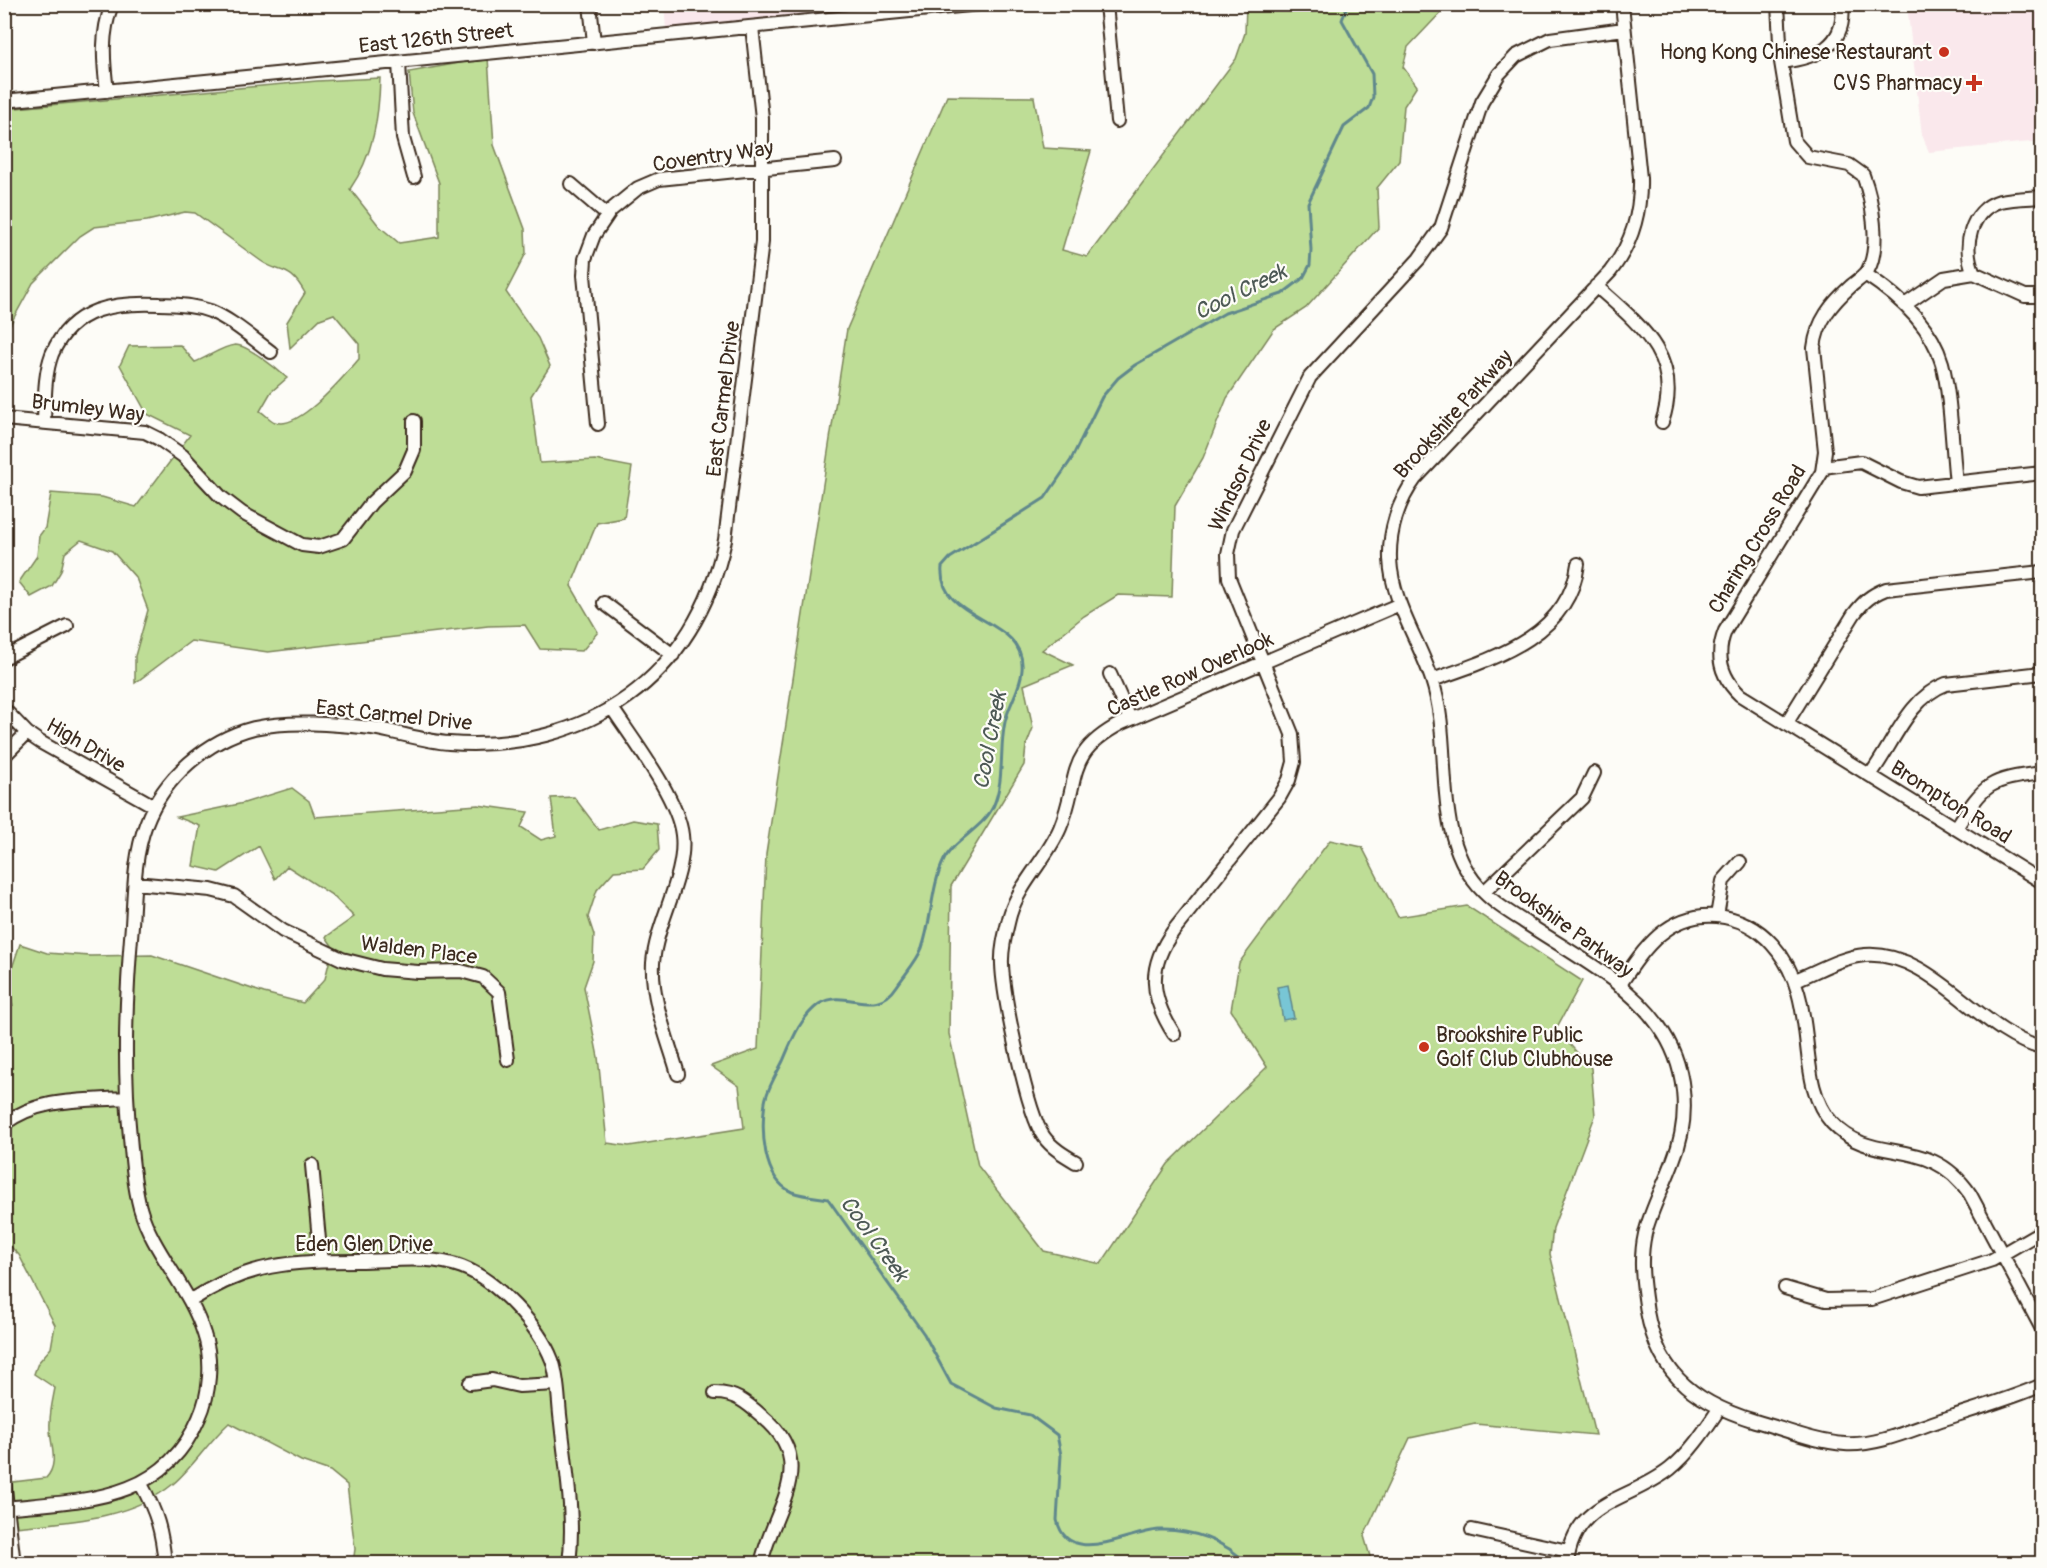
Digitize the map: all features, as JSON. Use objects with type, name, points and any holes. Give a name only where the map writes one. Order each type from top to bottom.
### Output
[{"type":"street","points":[[106,91],[103,41],[104,24],[111,4]]},
{"type":"street","points":[[590,4],[594,43]]},
{"type":"street","name":"East 126th Street","points":[[4,101],[980,4]]},
{"type":"street","points":[[1107,4],[1116,121]]},
{"type":"street","name":"Brookshire Parkway","points":[[1622,4],[1640,178],[1640,205],[1632,236],[1625,251],[1596,286],[1409,488],[1396,518],[1391,538],[1391,573],[1400,604],[1432,680],[1438,709],[1452,831],[1463,862],[1484,892],[1619,986],[1641,1005],[1669,1042],[1680,1074],[1684,1102],[1678,1146],[1648,1222],[1642,1245],[1642,1272],[1649,1323],[1657,1348],[1668,1368],[1690,1392],[1719,1409],[1819,1440],[1856,1444],[1883,1439],[2043,1385]]},
{"type":"street","points":[[1778,4],[1781,62],[1790,130],[1800,150],[1818,161],[1856,168],[1866,183],[1874,225],[1869,267],[1865,274],[1906,304],[1941,361],[1956,483]]},
{"type":"street","points":[[1781,62],[1803,59],[1830,45],[1843,24],[1842,4]]},
{"type":"street","name":"East Carmel Drive","points":[[6,1508],[83,1500],[115,1494],[141,1484],[158,1473],[179,1452],[195,1429],[204,1406],[209,1372],[206,1337],[190,1301],[163,1256],[141,1210],[133,1171],[126,1098],[125,1007],[140,846],[154,806],[169,783],[204,751],[230,737],[254,728],[324,725],[372,729],[446,743],[495,743],[554,734],[579,725],[612,708],[641,688],[673,655],[692,628],[708,598],[719,569],[725,540],[762,242],[764,167],[762,118],[752,27]]},
{"type":"street","name":"Windsor Drive","points":[[1174,1034],[1163,1018],[1156,997],[1155,977],[1161,950],[1279,798],[1292,770],[1294,755],[1292,734],[1232,586],[1228,570],[1228,547],[1241,511],[1303,389],[1324,358],[1432,242],[1452,200],[1482,102],[1492,83],[1507,65],[1525,50],[1550,39],[1624,29]]},
{"type":"street","points":[[399,62],[403,138],[414,177]]},
{"type":"street","name":"Coventry Way","points":[[598,424],[584,275],[589,246],[607,215],[624,198],[658,180],[835,161]]},
{"type":"street","points":[[571,184],[607,215]]},
{"type":"street","points":[[1974,273],[1970,266],[1969,238],[1971,227],[1979,214],[1988,206],[2001,201],[2043,197]]},
{"type":"street","points":[[1906,304],[1944,279],[1974,273],[2025,296],[2043,296]]},
{"type":"street","name":"Charing Cross Road","points":[[1865,274],[1835,301],[1825,314],[1815,335],[1814,348],[1825,451],[1823,467],[1817,483],[1725,631],[1720,644],[1722,666],[1731,687],[1740,695],[1870,776]]},
{"type":"street","points":[[1596,286],[1647,334],[1661,355],[1669,392],[1662,422]]},
{"type":"street","points":[[44,422],[47,369],[53,352],[69,330],[88,314],[110,305],[160,304],[202,308],[225,319],[271,352]]},
{"type":"street","name":"Brumley Way","points":[[4,419],[135,430],[159,439],[183,456],[221,497],[242,513],[302,545],[319,547],[342,539],[371,503],[405,471],[414,450],[414,421]]},
{"type":"street","points":[[1823,467],[1861,462],[1918,487],[2043,473]]},
{"type":"street","points":[[1432,680],[1516,646],[1540,632],[1552,621],[1569,595],[1578,564]]},
{"type":"street","points":[[1786,724],[1854,614],[1865,599],[1874,593],[1886,589],[2043,572]]},
{"type":"street","points":[[604,603],[673,655]]},
{"type":"street","name":"Castle Row Overlook","points":[[1076,1162],[1049,1143],[1035,1120],[1006,996],[1002,954],[1014,904],[1058,832],[1072,779],[1083,755],[1104,733],[1130,720],[1400,604]]},
{"type":"street","points":[[4,658],[67,626]]},
{"type":"street","points":[[1870,776],[1918,702],[1931,689],[1946,684],[2043,673]]},
{"type":"street","points":[[1110,674],[1130,720]]},
{"type":"street","points":[[612,708],[674,807],[682,834],[681,858],[657,940],[653,964],[656,997],[678,1074]]},
{"type":"street","name":"High Drive","points":[[4,709],[27,733],[72,762],[154,806]]},
{"type":"street","points":[[4,756],[27,733]]},
{"type":"street","points":[[1484,892],[1582,798],[1590,787],[1594,773]]},
{"type":"street","points":[[1956,828],[1976,798],[1996,781],[2043,774]]},
{"type":"street","name":"Brompton Road","points":[[1870,776],[2043,882]]},
{"type":"street","points":[[1717,916],[1723,881],[1740,862]]},
{"type":"street","name":"Walden Place","points":[[135,883],[211,890],[234,896],[283,931],[342,959],[382,969],[418,972],[461,971],[483,977],[499,992],[508,1060]]},
{"type":"street","points":[[1619,986],[1649,942],[1668,927],[1688,919],[1717,916],[1748,925],[1763,935],[1777,949],[1795,980],[1805,1015],[1813,1083],[1829,1119],[1847,1135],[1866,1145],[1917,1155],[1946,1168],[1970,1194],[2043,1329]]},
{"type":"street","points":[[1795,980],[1848,958],[1889,957],[1917,968],[2017,1038],[2043,1048]]},
{"type":"street","points":[[4,1124],[16,1115],[38,1105],[126,1098]]},
{"type":"street","points":[[312,1165],[321,1261]]},
{"type":"street","points":[[1785,1288],[1833,1301],[1872,1299],[1992,1260],[2043,1231]]},
{"type":"street","name":"Eden Glen Drive","points":[[190,1301],[218,1282],[245,1271],[272,1265],[321,1261],[432,1260],[461,1267],[484,1278],[505,1297],[536,1332],[552,1360],[570,1512],[569,1563]]},
{"type":"street","points":[[470,1383],[492,1380],[519,1386],[556,1384]]},
{"type":"street","points":[[715,1392],[739,1397],[781,1434],[791,1454],[789,1486],[766,1538],[761,1563]]},
{"type":"street","points":[[1472,1530],[1568,1557],[1578,1530],[1593,1511],[1646,1484],[1672,1467],[1690,1450],[1719,1409]]},
{"type":"street","points":[[4,1481],[14,1563]]},
{"type":"street","points":[[141,1484],[155,1509],[162,1530],[165,1563]]},
{"type":"shaded area","points":[[664,4],[924,5],[666,30]]},
{"type":"shaded area","points":[[1907,5],[2042,5],[2042,141],[1929,152],[1922,135]]},
{"type":"green space","points":[[1246,5],[1448,5],[1408,47],[1403,67],[1417,86],[1404,106],[1399,161],[1377,188],[1379,227],[1306,308],[1274,329],[1227,398],[1203,458],[1175,506],[1172,597],[1118,595],[1084,616],[1042,650],[1073,665],[1024,685],[1033,728],[1026,746],[1024,765],[951,886],[949,1034],[978,1166],[1044,1251],[1101,1264],[1168,1164],[1267,1067],[1231,1010],[1239,963],[1330,840],[1362,847],[1398,917],[1467,906],[1582,981],[1556,1029],[1591,1068],[1595,1116],[1553,1228],[1550,1254],[1595,1435],[1475,1424],[1410,1438],[1364,1536],[1372,1563],[353,1563],[355,1549],[347,1485],[330,1471],[301,1461],[229,1423],[188,1470],[155,1497],[114,1513],[92,1518],[5,1528],[5,1483],[46,1478],[53,1465],[50,1422],[55,1388],[34,1374],[38,1363],[51,1348],[55,1325],[19,1255],[5,1241],[4,1010],[13,1006],[8,980],[20,944],[47,953],[90,956],[152,955],[264,993],[303,1003],[325,979],[333,947],[326,937],[354,917],[332,895],[287,866],[275,879],[259,846],[219,872],[193,866],[200,826],[177,817],[244,803],[292,788],[309,801],[315,817],[478,805],[528,812],[521,827],[541,840],[556,836],[551,798],[574,797],[599,830],[633,820],[657,824],[659,850],[643,869],[614,871],[597,890],[588,917],[594,935],[593,961],[584,987],[598,1057],[607,1143],[629,1146],[744,1128],[739,1086],[711,1066],[758,1049],[766,854],[847,329],[947,96],[1034,97],[1043,148],[1091,151],[1062,250],[1087,257],[1236,59],[1245,33]]},
{"type":"green space","points":[[488,58],[494,145],[525,229],[526,253],[506,292],[538,338],[550,366],[531,396],[540,463],[595,460],[632,467],[624,518],[597,523],[571,586],[598,632],[582,651],[540,649],[525,625],[488,626],[268,652],[191,641],[135,683],[135,656],[148,610],[136,578],[112,551],[81,540],[65,553],[61,571],[52,586],[31,597],[19,582],[37,556],[39,536],[45,528],[51,493],[102,497],[136,507],[190,435],[147,414],[120,365],[129,346],[180,345],[195,362],[230,346],[241,346],[262,358],[287,378],[271,392],[260,411],[275,422],[285,423],[308,411],[332,389],[359,359],[359,344],[334,314],[320,319],[290,348],[287,322],[305,293],[299,284],[289,274],[261,261],[195,213],[185,212],[147,221],[94,227],[80,236],[33,283],[5,334],[5,109],[317,81],[380,78],[373,136],[364,163],[350,189],[379,226],[399,243],[439,237],[439,183],[413,113],[409,72]]},
{"type":"water","points":[[1288,985],[1294,1018],[1283,1020],[1277,987]]},
{"type":"waterway","name":"Cool Creek","points":[[1247,1564],[1218,1542],[1195,1534],[1171,1530],[1146,1532],[1100,1544],[1086,1545],[1073,1542],[1063,1534],[1057,1520],[1061,1455],[1057,1435],[1030,1415],[996,1408],[951,1384],[924,1334],[828,1199],[792,1192],[782,1186],[769,1165],[763,1126],[766,1097],[772,1081],[797,1030],[812,1010],[829,1000],[879,1001],[888,996],[914,963],[922,948],[936,881],[944,860],[948,853],[988,815],[997,797],[1005,722],[1021,677],[1020,652],[1011,639],[998,628],[966,610],[953,599],[944,585],[942,567],[950,558],[1045,498],[1071,460],[1102,397],[1118,378],[1135,365],[1225,313],[1282,294],[1303,278],[1310,265],[1308,203],[1344,127],[1369,108],[1373,97],[1372,74],[1342,20],[1348,4]]},
{"type":"place","name":"Hong Kong Chinese Restaurant","points":[[1944,52]]},
{"type":"place","name":"CVS Pharmacy","points":[[1974,83]]},
{"type":"place","name":"Brookshire Public Golf Club Clubhouse","points":[[1424,1047]]}]
